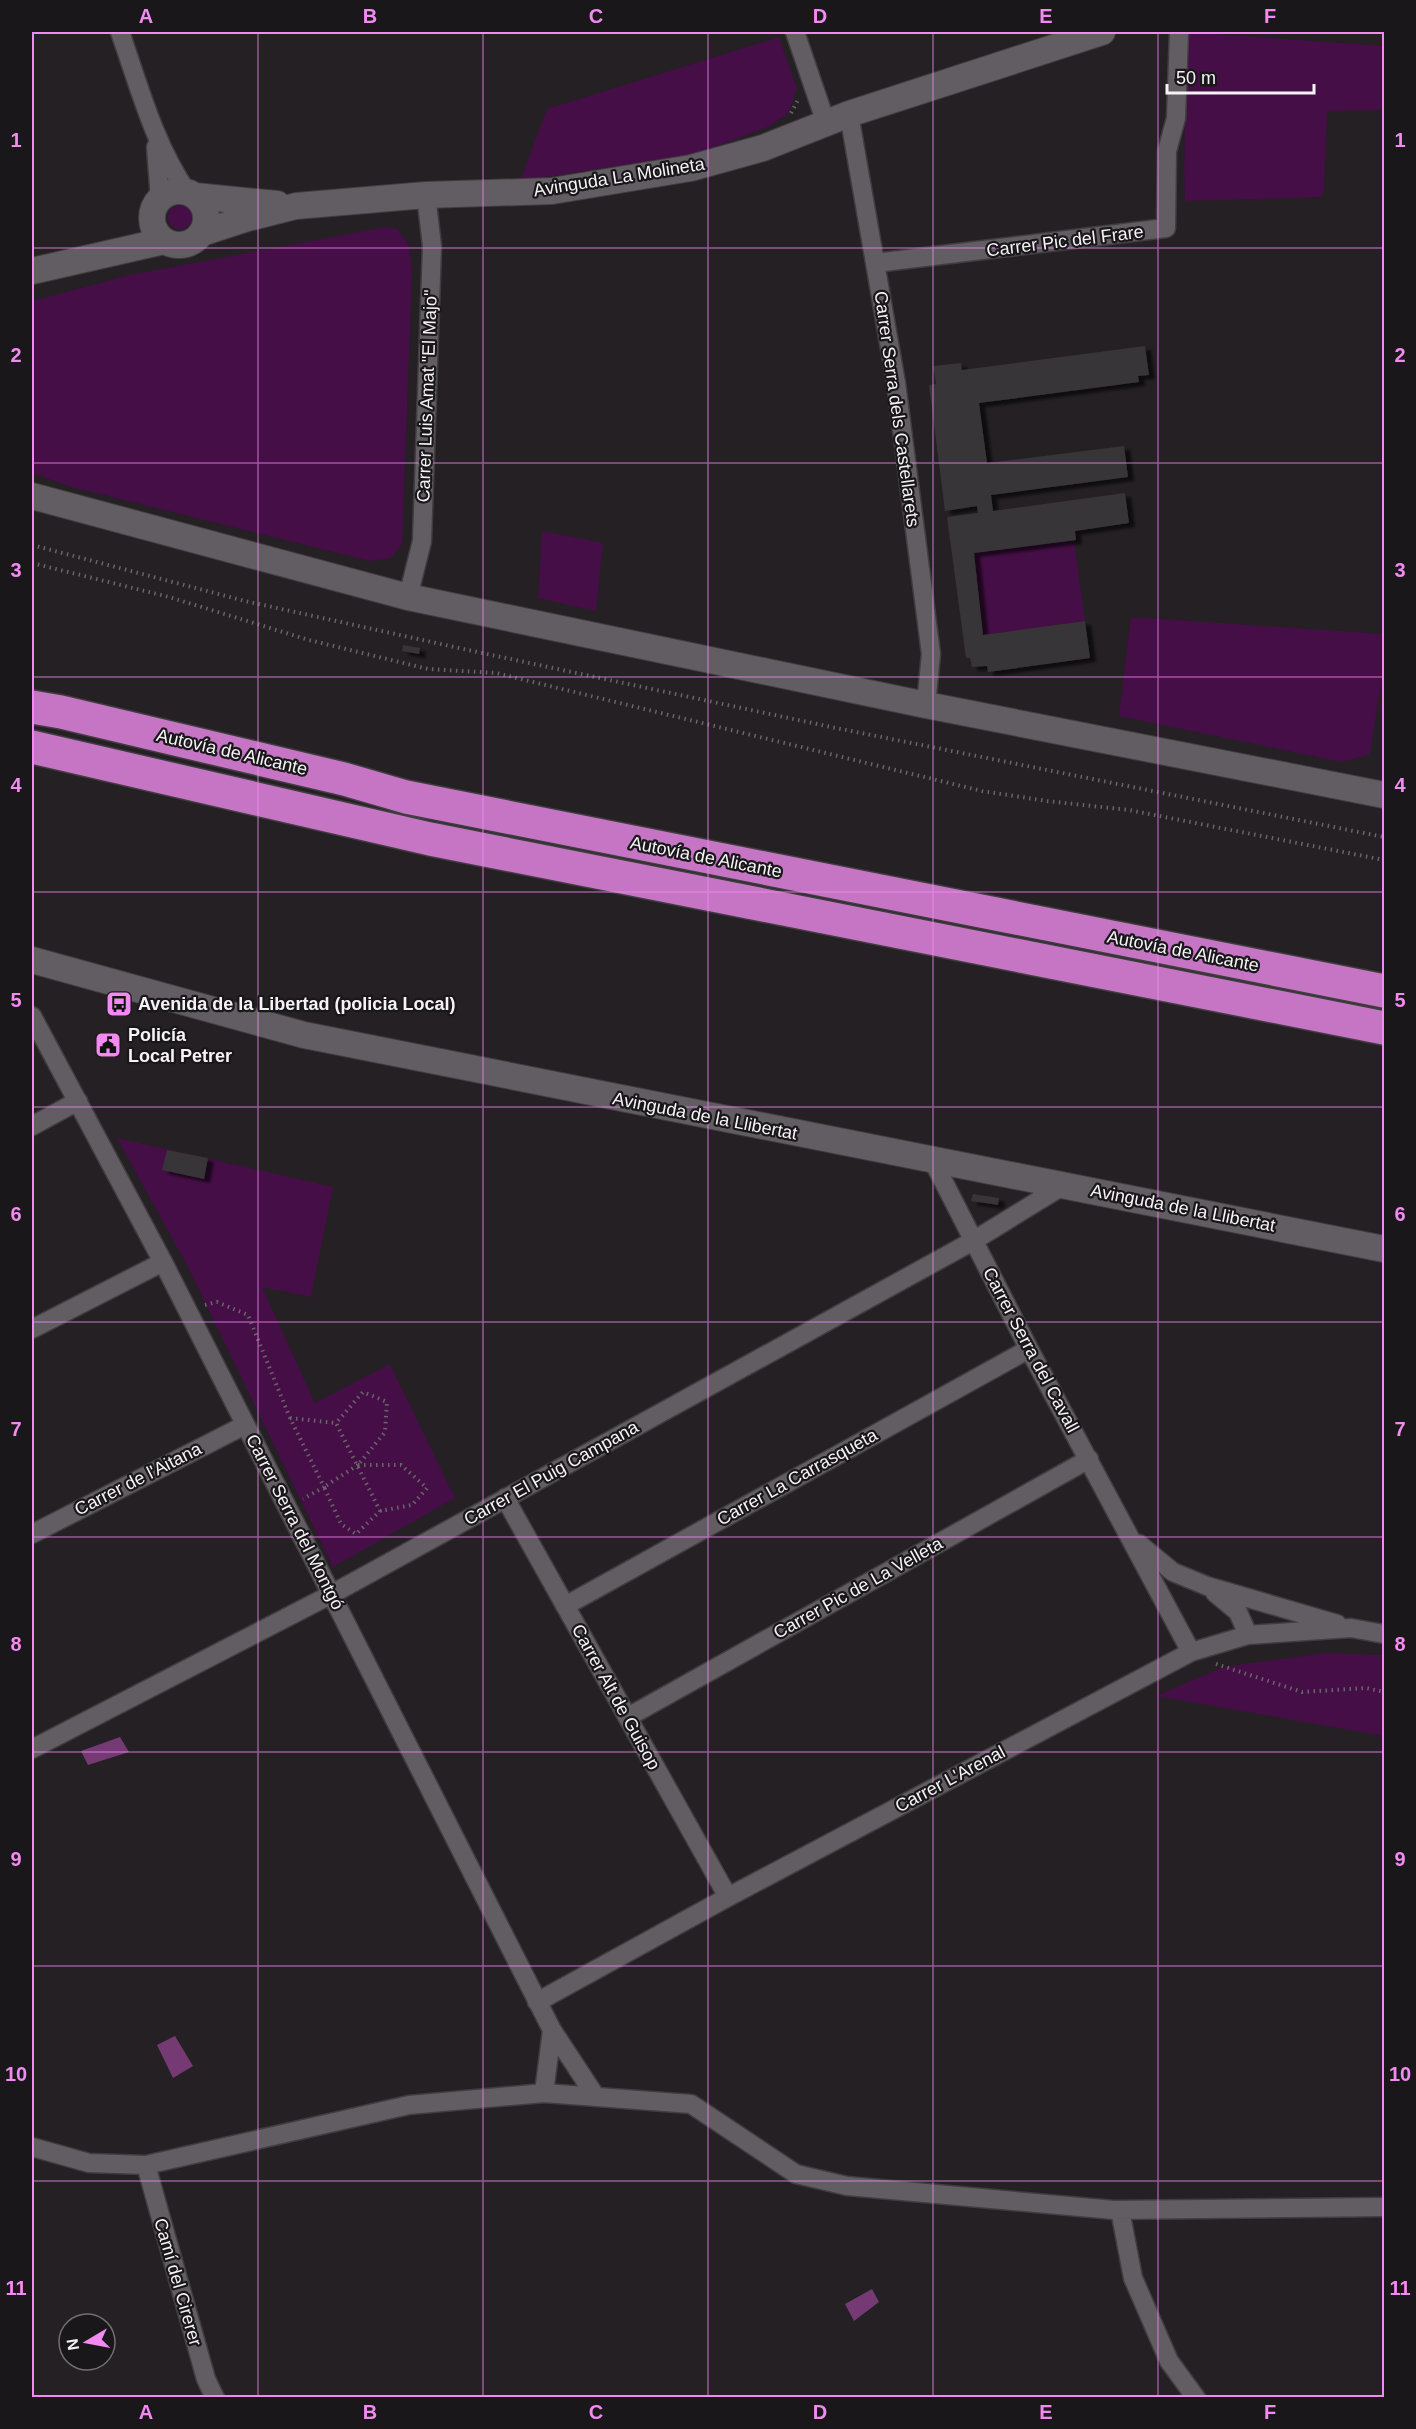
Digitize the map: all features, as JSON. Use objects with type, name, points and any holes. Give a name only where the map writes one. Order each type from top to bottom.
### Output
[{"type":"highway","name":"Autovía de Alicante","points":[[32,697],[46,710],[344,779],[406,797],[1384,991]]},
{"type":"highway","name":"Autovía de Alicante","points":[[32,747],[430,839],[1384,1028]]},
{"type":"street","points":[[32,271],[164,241],[177,245],[191,243],[202,233],[206,220],[204,207],[172,170],[155,130],[120,32]]},
{"type":"street","name":"Carrer Serra dels Castellarets","points":[[795,32],[838,118],[875,263],[896,383],[931,654],[926,705]]},
{"type":"street","name":"Avinguda La Molineta","points":[[202,233],[296,206],[426,195],[552,191],[691,168],[764,148],[838,118],[1102,32]]},
{"type":"street","name":"Carrer Pic del Frare","points":[[875,263],[1166,228],[1167,151],[1176,118],[1179,32]]},
{"type":"street","points":[[155,130],[156,205],[152,222],[164,241]]},
{"type":"street","points":[[69,261],[125,234],[168,193],[191,194]]},
{"type":"street","name":"Avinguda La Molineta","points":[[191,194],[296,206]]},
{"type":"street","name":"Carrer Luis Amat \"El Majo\"","points":[[408,597],[422,541],[432,246],[426,195]]},
{"type":"street","points":[[32,496],[408,597],[926,705],[1384,795]]},
{"type":"street","name":"Avinguda de la Llibertat","points":[[34,967],[304,1035],[1384,1249]]},
{"type":"street","name":"Carrer Serra del Montgó","points":[[32,1016],[163,1262],[537,2002],[552,2030],[596,2097]]},
{"type":"street","points":[[32,1126],[78,1101]]},
{"type":"street","name":"Carrer Serra del Cavall","points":[[933,1161],[1029,1349],[1191,1652]]},
{"type":"street","name":"Carrer El Puig Campana","points":[[32,1749],[332,1594],[973,1241],[1064,1185]]},
{"type":"street","points":[[32,1329],[163,1262]]},
{"type":"street","name":"Carrer La Carrasqueta","points":[[565,1605],[1029,1349]]},
{"type":"street","name":"Carrer de l'Aitana","points":[[32,1534],[245,1425]]},
{"type":"street","name":"Carrer Pic de La Velleta","points":[[628,1717],[1089,1459]]},
{"type":"street","name":"Carrer Alt de Guisop","points":[[505,1498],[728,1897]]},
{"type":"street","name":"Carrer Serra del Cavall","points":[[1131,1537],[1173,1572],[1207,1586],[1351,1628]]},
{"type":"street","name":"Carrer Serra del Cavall","points":[[1207,1586],[1238,1611],[1248,1635]]},
{"type":"street","name":"Carrer L'Arenal","points":[[537,2002],[728,1897],[1191,1652],[1248,1635],[1351,1628],[1384,1634]]},
{"type":"street","points":[[544,2093],[552,2030]]},
{"type":"street","points":[[32,2147],[89,2163],[146,2165],[409,2105],[544,2093],[690,2104],[796,2174],[847,2186],[1120,2210],[1384,2207]]},
{"type":"street","name":"Camí del Cirerer","points":[[146,2165],[206,2379],[215,2397]]},
{"type":"street","points":[[1120,2210],[1133,2278],[1168,2361],[1196,2397]]},
{"type":"path","points":[[32,545],[245,601],[457,647],[831,727],[1384,837]]},
{"type":"path","points":[[32,563],[169,597],[309,640],[428,669],[496,673],[982,790],[1047,801],[1129,810],[1384,860]]},
{"type":"path","points":[[187,1309],[217,1302],[248,1315],[290,1418],[341,1524],[356,1534],[380,1511],[412,1505],[427,1488],[402,1465],[358,1465]]},
{"type":"path","points":[[288,1508],[358,1465],[385,1432],[387,1402],[363,1392],[336,1423]]},
{"type":"path","points":[[290,1418],[336,1423]]},
{"type":"path","points":[[336,1423],[380,1511]]},
{"type":"path","points":[[1224,1667],[1302,1692],[1366,1688],[1384,1692]]},
{"type":"shaded area","points":[[1187,32],[1384,46],[1384,110],[1327,111],[1324,192],[1319,197],[1185,201]]},
{"type":"shaded area","points":[[779,37],[797,89],[788,113],[770,126],[700,153],[520,181],[547,109]]},
{"type":"shaded area","points":[[180,205],[189,208],[192,217],[189,226],[180,229],[171,226],[168,217],[171,208]]},
{"type":"shaded area","points":[[386,227],[397,229],[409,245],[412,272],[402,544],[391,558],[370,561],[72,487],[32,473],[32,301],[130,275]]},
{"type":"shaded area","points":[[542,531],[603,543],[596,611],[538,598]]},
{"type":"shaded area","points":[[1074,540],[1085,621],[983,635],[974,553]]},
{"type":"shaded area","points":[[1131,617],[1384,634],[1384,660],[1370,754],[1342,762],[1119,716]]},
{"type":"shaded area","points":[[117,1138],[333,1187],[311,1297],[262,1287],[315,1403],[390,1364],[455,1498],[333,1567],[189,1269]]},
{"type":"shaded area","points":[[1325,1653],[1384,1655],[1384,1736],[1156,1696],[1223,1667]]},
{"type":"shaded area","points":[[120,1737],[129,1752],[88,1765],[81,1751]]},
{"type":"shaded area","points":[[175,2036],[193,2066],[173,2078],[157,2045]]},
{"type":"shaded area","points":[[872,2289],[879,2302],[854,2321],[845,2304]]},
{"type":"building","points":[[1145,346],[1149,375],[1138,376],[1139,382],[979,403],[987,463],[1124,446],[1128,477],[991,495],[993,511],[1125,493],[1129,523],[1075,531],[1076,540],[974,553],[983,635],[1085,621],[1090,658],[988,672],[987,666],[972,667],[970,658],[966,658],[947,517],[978,513],[977,506],[945,511],[929,385],[936,384],[933,366],[961,363],[962,370]]},
{"type":"building","points":[[403,645],[420,648],[419,654],[402,651]]},
{"type":"building","points":[[167,1150],[208,1158],[204,1179],[162,1170]]},
{"type":"building","points":[[973,1194],[999,1198],[998,1205],[971,1201]]},
{"type":"place","name":"Avenida de la Libertad (policia Local)","points":[[119,1004]]},
{"type":"place","name":"Policía Local Petrer","points":[[108,1045]]}]
